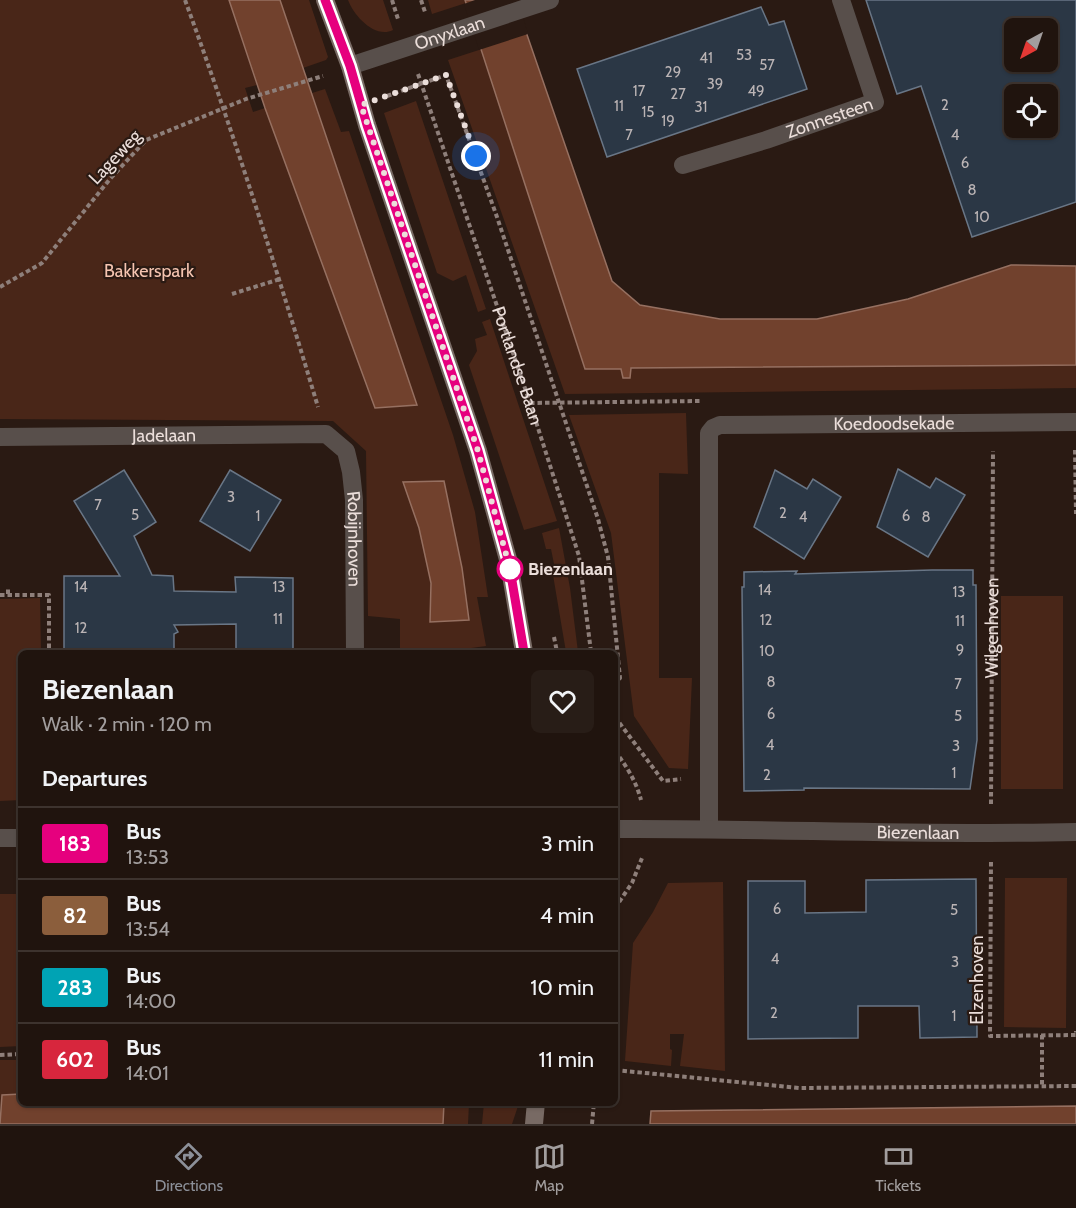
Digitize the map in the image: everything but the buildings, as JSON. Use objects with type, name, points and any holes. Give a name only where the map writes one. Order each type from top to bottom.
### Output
[{"type":"street","points":[[325,0],[350,66],[361,105],[478,451],[509,563],[524,650]]},
{"type":"street","name":"Zonnesteen","points":[[683,165],[766,140],[875,102],[842,0]]},
{"type":"street","name":"Onyxlaan","points":[[350,66],[545,2]]},
{"type":"street","name":"Koedoodsekade","points":[[709,776],[707,512],[709,433],[713,428],[720,425],[1076,422]]},
{"type":"street","name":"Jadelaan","points":[[0,436],[326,434]]},
{"type":"street","name":"Robijnhoven","points":[[326,434],[346,451],[351,472],[354,500],[355,650]]},
{"type":"street","points":[[709,776],[709,827]]},
{"type":"street","name":"Biezenlaan","points":[[618,829],[709,827],[991,834],[1076,832]]},
{"type":"street","points":[[0,838],[18,838]]},
{"type":"street","points":[[534,1124],[536,1106]]},
{"type":"path","points":[[185,0],[224,107],[280,279],[326,434]]},
{"type":"path","name":"Portlandse Baan","points":[[408,48],[530,403],[579,556],[591,650]]},
{"type":"path","name":"Portlandse Baan","points":[[361,105],[446,75],[497,217],[558,402]]},
{"type":"path","name":"Lageweg","points":[[0,287],[42,262],[110,179],[147,140],[246,99],[313,80]]},
{"type":"path","points":[[232,294],[280,279]]},
{"type":"path","points":[[530,403],[558,402],[606,547],[617,650]]},
{"type":"path","points":[[1076,422],[1076,514]]},
{"type":"path","name":"Wilgenhoven","points":[[991,834],[993,423]]},
{"type":"path","points":[[8,587],[8,594]]},
{"type":"path","points":[[0,595],[49,595],[50,650]]},
{"type":"path","points":[[554,637],[557,650]]},
{"type":"path","points":[[618,659],[620,678],[618,680]]},
{"type":"path","points":[[618,721],[663,781],[709,776]]},
{"type":"path","name":"Elzenhoven","points":[[991,834],[990,1036],[1076,1035],[1076,1031]]},
{"type":"path","points":[[1042,1035],[1042,1086]]},
{"type":"path","points":[[0,1055],[18,1054]]},
{"type":"path","points":[[618,1070],[799,1088],[1076,1086]]},
{"type":"path","points":[[592,1124],[594,1106]]},
{"type":"green space","name":"Bakkerspark","points":[[0,0],[229,0],[257,85],[245,88],[253,112],[265,108],[416,405],[312,93],[325,89],[341,132],[349,131],[453,435],[475,512],[488,597],[477,597],[486,646],[457,650],[400,650],[400,619],[368,616],[366,451],[333,421],[0,419]],"holes":[[[444,481],[462,568],[469,619],[430,622],[431,583],[419,528]]]},
{"type":"green space","points":[[280,0],[309,0],[328,57],[326,60],[303,68]]},
{"type":"green space","points":[[348,0],[383,0],[393,30],[386,32],[372,29],[355,13]]},
{"type":"green space","points":[[428,0],[465,0],[466,3],[432,14]]},
{"type":"green space","points":[[482,49],[585,369],[622,369],[630,378],[631,368],[1076,365],[1076,388],[565,394],[448,60]]},
{"type":"green space","points":[[416,101],[486,309],[478,312],[466,275],[453,281],[437,273],[384,113]]},
{"type":"green space","points":[[490,319],[557,521],[524,530],[469,365],[477,351],[475,339],[487,335],[482,322]]},
{"type":"green space","points":[[686,413],[688,474],[659,473],[659,678],[692,678],[688,769],[669,768],[634,716],[611,533],[569,415]]},
{"type":"green space","points":[[559,528],[578,650],[566,650],[551,549],[546,549],[542,533]]},
{"type":"green space","points":[[1001,596],[1063,596],[1063,789],[1001,789]]},
{"type":"green space","points":[[40,598],[41,650],[18,650],[18,800],[0,801],[0,599]]},
{"type":"green space","points":[[1005,878],[1067,878],[1066,1028],[1004,1027]]},
{"type":"green space","points":[[723,882],[725,1071],[680,1066],[684,1034],[670,1034],[671,1066],[625,1061],[633,943],[668,883]]},
{"type":"green space","points":[[0,894],[18,894],[18,1046],[0,1047]]},
{"type":"green space","points":[[0,1060],[18,1060],[18,1094],[2,1095],[0,1124]]},
{"type":"green space","points":[[444,1106],[469,1106],[468,1124],[443,1124]]},
{"type":"green space","points":[[484,1106],[518,1106],[512,1124],[482,1124]]},
{"type":"shaded area","points":[[229,0],[280,0],[417,405],[375,408],[265,108]]},
{"type":"shaded area","points":[[465,0],[515,0],[612,281],[640,305],[720,319],[817,319],[908,299],[1011,265],[1076,266],[1076,365],[631,368],[630,378],[623,378],[621,369],[585,369]]},
{"type":"shaded area","points":[[444,481],[462,568],[469,620],[430,622],[431,583],[419,528],[403,482]]},
{"type":"shaded area","points":[[18,1094],[18,1106],[444,1106],[443,1124],[0,1124],[2,1095]]},
{"type":"shaded area","points":[[1076,1106],[1076,1124],[650,1124],[651,1111]]},
{"type":"pier","points":[[475,0],[518,0],[528,34],[479,50],[464,4]]},
{"type":"bus line","name":"183","points":[[325,0],[350,66],[367,125],[478,451],[509,563],[524,650]]},
{"type":"place","name":"Biezenlaan","points":[[510,569]]},
{"type":"route","points":[[476,156],[446,75],[361,105],[478,451],[510,569]]}]
